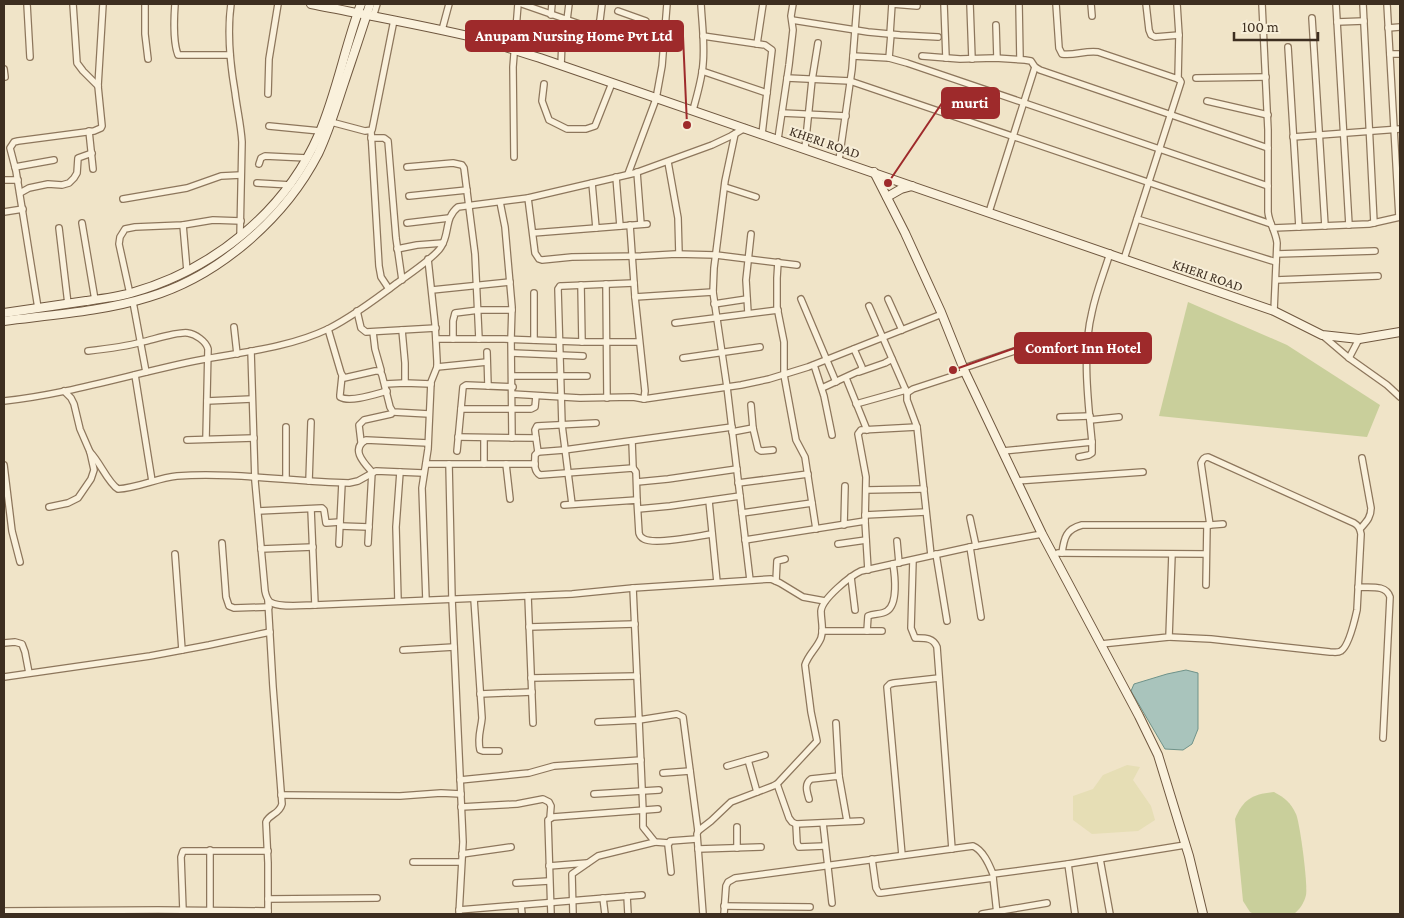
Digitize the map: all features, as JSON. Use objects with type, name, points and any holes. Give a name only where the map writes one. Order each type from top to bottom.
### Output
[{"type":"street","points":[[27,4],[30,56]]},
{"type":"street","points":[[74,4],[77,63],[98,86]]},
{"type":"street","points":[[38,308],[18,180],[10,151],[11,145],[14,142],[28,138],[98,130],[102,126],[98,86],[103,4]]},
{"type":"street","points":[[145,4],[145,34],[148,59]]},
{"type":"street","points":[[175,4],[175,36],[178,55],[230,55]]},
{"type":"street","points":[[231,4],[229,28],[230,55],[241,127],[240,237]]},
{"type":"street","points":[[268,94],[269,59],[278,4]]},
{"type":"street","name":"KHERI ROAD","points":[[311,4],[442,30],[497,44],[1110,253],[1274,311],[1322,335]]},
{"type":"street","points":[[4,321],[158,294],[202,273],[234,252],[262,228],[296,190],[317,154],[331,122],[364,15],[361,4]]},
{"type":"street","points":[[4,313],[94,300],[131,298],[218,254],[240,237],[276,204],[307,158],[320,131],[364,15],[370,4]]},
{"type":"street","points":[[364,15],[377,4]]},
{"type":"street","points":[[442,30],[449,4]]},
{"type":"street","points":[[514,158],[514,50],[520,4],[589,28],[597,28],[602,4]]},
{"type":"street","points":[[551,15],[552,4]]},
{"type":"street","points":[[561,65],[565,20],[569,4]]},
{"type":"street","points":[[628,174],[656,98],[662,66],[667,4]]},
{"type":"street","points":[[693,110],[702,71],[703,36],[701,4]]},
{"type":"street","points":[[757,44],[762,4]]},
{"type":"street","points":[[778,139],[793,30],[793,4]]},
{"type":"street","points":[[839,160],[853,56],[857,4]]},
{"type":"street","points":[[889,58],[892,4],[917,6]]},
{"type":"street","points":[[944,4],[946,58]]},
{"type":"street","points":[[970,4],[972,59]]},
{"type":"street","points":[[1019,4],[1020,59]]},
{"type":"street","points":[[1056,4],[1059,48],[1062,54],[1098,52],[1178,79]]},
{"type":"street","points":[[1091,4],[1092,16]]},
{"type":"street","points":[[1146,4],[1151,35],[1155,37],[1179,35]]},
{"type":"street","points":[[1124,259],[1181,82],[1178,79],[1179,35],[1177,4]]},
{"type":"street","points":[[1262,4],[1268,115],[1268,212],[1277,237],[1274,311]]},
{"type":"street","points":[[1336,4],[1349,224]]},
{"type":"street","points":[[1363,4],[1374,223]]},
{"type":"street","points":[[787,78],[850,81],[1149,182],[1272,226],[1299,227],[1374,223],[1400,217],[1397,130],[1392,100],[1387,4]]},
{"type":"street","points":[[618,11],[646,21],[642,40]]},
{"type":"street","points":[[1312,18],[1325,226]]},
{"type":"street","points":[[389,289],[381,277],[379,266],[371,134],[394,20]]},
{"type":"street","points":[[792,20],[855,30],[938,37]]},
{"type":"street","points":[[1338,22],[1364,21]]},
{"type":"street","points":[[996,25],[997,58]]},
{"type":"street","points":[[1388,28],[1400,27]]},
{"type":"street","points":[[618,32],[664,47]]},
{"type":"street","points":[[703,36],[765,45],[772,50],[762,134]]},
{"type":"street","points":[[805,148],[818,43]]},
{"type":"street","points":[[1288,47],[1299,227]]},
{"type":"street","points":[[1390,54],[1400,54]]},
{"type":"street","points":[[853,56],[889,58],[907,62],[1268,186]]},
{"type":"street","points":[[922,56],[1031,61],[1040,70],[1268,148]]},
{"type":"street","points":[[989,212],[1035,67]]},
{"type":"street","points":[[4,69],[5,76]]},
{"type":"street","points":[[702,71],[767,93]]},
{"type":"street","points":[[1196,78],[1266,76]]},
{"type":"street","points":[[1391,81],[1400,81]]},
{"type":"street","points":[[544,84],[542,101],[549,120],[566,129],[586,129],[595,126],[612,84]]},
{"type":"street","points":[[1207,100],[1268,115]]},
{"type":"street","points":[[1392,100],[1400,100]]},
{"type":"street","points":[[782,113],[846,116]]},
{"type":"street","points":[[331,122],[365,131],[388,141],[397,249],[402,280]]},
{"type":"street","points":[[269,126],[320,131]]},
{"type":"street","points":[[4,401],[26,399],[238,354],[294,341],[328,329],[402,280],[438,251],[443,244],[450,218],[458,207],[528,198],[637,172],[712,145],[745,128]]},
{"type":"street","points":[[1294,137],[1397,130]]},
{"type":"street","points":[[89,131],[93,169]]},
{"type":"street","points":[[736,134],[725,186],[712,281],[727,387],[750,580]]},
{"type":"street","points":[[20,194],[29,188],[69,182],[77,173],[78,158],[92,153]]},
{"type":"street","points":[[259,164],[261,158],[265,156],[307,158]]},
{"type":"street","points":[[15,167],[54,160]]},
{"type":"street","points":[[668,162],[678,218],[678,254]]},
{"type":"street","points":[[408,167],[458,163],[464,168],[477,285],[479,339]]},
{"type":"street","points":[[533,234],[644,224],[637,172]]},
{"type":"street","points":[[874,172],[942,314],[965,370],[1016,481],[1158,755],[1203,914]]},
{"type":"street","points":[[123,199],[186,188],[221,176],[241,175]]},
{"type":"street","points":[[616,177],[620,226]]},
{"type":"street","points":[[4,180],[18,180]]},
{"type":"street","points":[[257,183],[290,184]]},
{"type":"street","points":[[592,183],[596,228]]},
{"type":"street","points":[[725,186],[756,197]]},
{"type":"street","points":[[887,197],[896,191],[912,186]]},
{"type":"street","points":[[409,196],[467,190]]},
{"type":"street","points":[[528,198],[535,253],[538,259],[542,260],[572,257],[678,254],[716,255],[797,265]]},
{"type":"street","points":[[500,202],[505,227],[512,310],[512,438]]},
{"type":"street","points":[[4,212],[23,209]]},
{"type":"street","points":[[407,223],[450,218]]},
{"type":"street","points":[[1137,219],[1276,262]]},
{"type":"street","points":[[146,372],[119,244],[122,232],[128,228],[135,227],[183,225],[213,220],[241,221]]},
{"type":"street","points":[[82,223],[94,300]]},
{"type":"street","points":[[183,225],[187,271]]},
{"type":"street","points":[[630,225],[645,391],[644,399]]},
{"type":"street","points":[[59,228],[68,304]]},
{"type":"street","points":[[748,313],[746,280],[751,234]]},
{"type":"street","points":[[397,249],[416,245],[443,244]]},
{"type":"street","points":[[1277,254],[1375,250]]},
{"type":"street","points":[[1079,456],[1089,456],[1092,453],[1086,375],[1088,341],[1091,314],[1110,253]]},
{"type":"street","points":[[426,600],[422,493],[428,443],[431,384],[437,367],[436,328],[428,259]]},
{"type":"street","points":[[778,262],[778,310],[784,342],[784,375],[796,440],[803,452],[808,474],[816,529]]},
{"type":"street","points":[[1276,280],[1378,276]]},
{"type":"street","points":[[432,290],[510,282]]},
{"type":"street","points":[[572,504],[562,425],[559,288],[562,286],[634,283]]},
{"type":"street","points":[[606,284],[607,398]]},
{"type":"street","points":[[581,285],[582,342]]},
{"type":"street","points":[[534,292],[534,340]]},
{"type":"street","points":[[635,297],[713,292]]},
{"type":"street","points":[[714,304],[747,299]]},
{"type":"street","points":[[801,299],[836,382]]},
{"type":"street","points":[[888,299],[902,330]]},
{"type":"street","points":[[869,306],[906,391],[917,426],[926,512],[947,621]]},
{"type":"street","points":[[454,339],[453,320],[454,314],[457,312],[512,310]]},
{"type":"street","points":[[675,323],[778,310]]},
{"type":"street","points":[[357,311],[363,331],[436,328]]},
{"type":"street","points":[[512,394],[561,398],[633,397],[644,399],[727,387],[769,379],[814,365],[942,314]]},
{"type":"street","points":[[234,327],[238,354]]},
{"type":"street","points":[[328,329],[342,376],[340,397],[344,399],[364,397],[387,391]]},
{"type":"street","points":[[402,330],[405,383]]},
{"type":"street","points":[[373,332],[375,349],[381,370]]},
{"type":"street","points":[[1322,335],[1359,339],[1400,332]]},
{"type":"street","points":[[88,351],[140,343],[180,333],[188,333],[206,343],[208,349],[206,438]]},
{"type":"street","points":[[1322,335],[1400,397]]},
{"type":"street","points":[[436,339],[640,342]]},
{"type":"street","points":[[1349,358],[1359,339]]},
{"type":"street","points":[[856,404],[913,389],[1029,346],[1088,341]]},
{"type":"street","points":[[683,358],[721,351],[760,347]]},
{"type":"street","points":[[854,349],[862,367],[859,372]]},
{"type":"street","points":[[4,911],[14,913],[210,910],[268,913],[266,822],[279,811],[282,804],[268,604],[265,592],[255,477],[251,351]]},
{"type":"street","points":[[486,352],[488,386]]},
{"type":"street","points":[[512,353],[583,356]]},
{"type":"street","points":[[822,388],[892,359]]},
{"type":"street","points":[[437,367],[487,362]]},
{"type":"street","points":[[814,365],[822,388],[832,435]]},
{"type":"street","points":[[342,376],[346,378],[378,370],[385,384],[390,408],[393,412],[429,414]]},
{"type":"street","points":[[135,375],[152,481]]},
{"type":"street","points":[[512,376],[587,376]]},
{"type":"street","points":[[846,378],[867,430]]},
{"type":"street","points":[[385,384],[431,384]]},
{"type":"street","points":[[457,451],[464,386],[513,386]]},
{"type":"street","points":[[49,507],[74,501],[82,494],[94,470],[90,452],[80,430],[74,404],[64,391]]},
{"type":"street","points":[[461,409],[512,410],[533,408],[536,396]]},
{"type":"street","points":[[207,401],[252,399]]},
{"type":"street","points":[[751,405],[758,449],[761,451],[773,450]]},
{"type":"street","points":[[391,414],[364,420],[360,425],[361,442],[428,443]]},
{"type":"street","points":[[1060,417],[1119,417]]},
{"type":"street","points":[[309,481],[310,422]]},
{"type":"street","points":[[596,423],[537,426],[535,430],[538,452],[535,455],[536,471],[540,475],[633,468]]},
{"type":"street","points":[[868,570],[865,469],[858,437],[859,432],[917,426]]},
{"type":"street","points":[[286,427],[286,479]]},
{"type":"street","points":[[538,452],[754,428]]},
{"type":"street","points":[[458,437],[536,438]]},
{"type":"street","points":[[186,440],[254,438]]},
{"type":"street","points":[[484,438],[484,464]]},
{"type":"street","points":[[364,441],[359,455],[372,472],[368,542]]},
{"type":"street","points":[[632,441],[633,468],[636,472],[637,482],[640,537],[658,540],[712,534]]},
{"type":"street","points":[[1003,451],[1092,442]]},
{"type":"street","points":[[90,452],[99,462],[115,488],[121,489],[170,477],[187,476],[255,477],[342,483],[358,481],[372,472],[423,473]]},
{"type":"street","points":[[1101,644],[1169,637],[1211,639],[1337,652],[1343,650],[1355,618],[1360,529],[1354,523],[1208,457],[1202,459],[1208,525],[1206,585]]},
{"type":"street","points":[[1360,529],[1371,515],[1362,458]]},
{"type":"street","points":[[426,464],[535,464]]},
{"type":"street","points":[[449,464],[452,599],[461,794],[462,854],[459,912],[642,894]]},
{"type":"street","points":[[506,464],[510,499]]},
{"type":"street","points":[[4,465],[6,502],[20,562]]},
{"type":"street","points":[[637,482],[737,469]]},
{"type":"street","points":[[398,601],[396,527],[400,472]]},
{"type":"street","points":[[1016,481],[1143,472]]},
{"type":"street","points":[[738,483],[808,474]]},
{"type":"street","points":[[339,544],[342,483]]},
{"type":"street","points":[[844,525],[845,486]]},
{"type":"street","points":[[866,490],[924,489]]},
{"type":"street","points":[[638,509],[740,496]]},
{"type":"street","points":[[564,505],[637,500]]},
{"type":"street","points":[[709,500],[717,582]]},
{"type":"street","points":[[742,513],[812,503]]},
{"type":"street","points":[[258,511],[322,508],[326,523],[369,527]]},
{"type":"street","points":[[312,509],[315,605]]},
{"type":"street","points":[[745,540],[844,525],[865,518],[926,512]]},
{"type":"street","points":[[970,518],[982,617]]},
{"type":"street","points":[[1062,553],[1067,534],[1075,527],[1082,525],[1223,524]]},
{"type":"street","points":[[698,831],[711,822],[731,802],[777,784],[816,744],[818,737],[812,712],[807,660],[819,642],[822,631],[822,606],[851,577],[861,571],[973,546],[1042,534]]},
{"type":"street","points":[[838,544],[866,540]]},
{"type":"street","points":[[867,631],[868,616],[887,612],[892,604],[897,542]]},
{"type":"street","points":[[222,543],[226,597],[229,606],[234,608],[268,604],[315,605],[572,594],[771,579],[803,597],[825,601]]},
{"type":"street","points":[[261,549],[313,547]]},
{"type":"street","points":[[1052,553],[1206,554]]},
{"type":"street","points":[[175,554],[182,650]]},
{"type":"street","points":[[1169,637],[1172,554]]},
{"type":"street","points":[[776,581],[777,561],[785,559]]},
{"type":"street","points":[[913,560],[912,628],[915,638],[932,639],[937,647],[952,849]]},
{"type":"street","points":[[851,577],[855,610]]},
{"type":"street","points":[[1358,587],[1384,588],[1390,597],[1383,738]]},
{"type":"street","points":[[633,588],[643,827],[655,842]]},
{"type":"street","points":[[528,596],[533,723]]},
{"type":"street","points":[[474,598],[482,718],[478,736],[480,750],[499,750]]},
{"type":"street","points":[[530,627],[634,624]]},
{"type":"street","points":[[822,631],[882,630]]},
{"type":"street","points":[[4,677],[150,656],[270,632]]},
{"type":"street","points":[[4,643],[15,642],[22,644],[29,673]]},
{"type":"street","points":[[403,650],[454,647]]},
{"type":"street","points":[[531,678],[636,676]]},
{"type":"street","points":[[902,855],[887,687],[894,683],[939,678]]},
{"type":"street","points":[[480,694],[532,692]]},
{"type":"street","points":[[598,722],[639,720],[677,714],[683,717],[698,831],[703,914]]},
{"type":"street","points":[[836,722],[839,776],[847,821]]},
{"type":"street","points":[[727,766],[765,755]]},
{"type":"street","points":[[460,780],[529,773],[554,766],[641,760]]},
{"type":"street","points":[[748,760],[757,792]]},
{"type":"street","points":[[663,773],[690,771]]},
{"type":"street","points":[[808,799],[806,785],[809,780],[839,776]]},
{"type":"street","points":[[777,784],[789,818],[796,824],[861,821]]},
{"type":"street","points":[[594,794],[659,790]]},
{"type":"street","points":[[281,795],[400,796],[441,793],[461,794]]},
{"type":"street","points":[[461,807],[517,804],[543,800],[549,802],[551,806],[548,823],[551,914]]},
{"type":"street","points":[[550,818],[658,809]]},
{"type":"street","points":[[823,822],[832,903]]},
{"type":"street","points":[[796,824],[796,843],[799,847],[825,846]]},
{"type":"street","points":[[737,828],[738,848]]},
{"type":"street","points":[[574,914],[572,874],[598,856],[655,842],[697,839]]},
{"type":"street","points":[[669,842],[671,872]]},
{"type":"street","points":[[872,859],[876,888],[881,893],[1185,845]]},
{"type":"street","points":[[724,914],[726,886],[728,882],[735,878],[973,846],[981,852],[993,876],[997,913]]},
{"type":"street","points":[[462,854],[511,847]]},
{"type":"street","points":[[698,849],[761,847]]},
{"type":"street","points":[[210,850],[210,910]]},
{"type":"street","points":[[182,910],[181,854],[183,851],[268,851]]},
{"type":"street","points":[[1100,859],[1110,914]]},
{"type":"street","points":[[413,862],[461,862]]},
{"type":"street","points":[[549,866],[589,862]]},
{"type":"street","points":[[1068,864],[1075,914]]},
{"type":"street","points":[[516,883],[549,881]]},
{"type":"street","points":[[627,896],[628,914]]},
{"type":"street","points":[[268,899],[376,898]]},
{"type":"street","points":[[603,898],[605,914]]},
{"type":"street","points":[[982,914],[997,913],[1047,903]]},
{"type":"street","points":[[521,905],[522,914]]},
{"type":"street","points":[[724,906],[810,907]]},
{"type":"street","points":[[497,907],[497,914]]},
{"type":"shaded area","points":[[1127,765],[1140,767],[1133,780],[1151,806],[1155,820],[1138,831],[1092,834],[1073,820],[1073,796],[1093,789],[1103,775]]},
{"type":"green space","points":[[1188,302],[1287,345],[1380,405],[1367,437],[1159,416]]},
{"type":"green space","points":[[1274,792],[1292,806],[1296,814],[1300,829],[1306,895],[1302,906],[1294,914],[1254,914],[1250,912],[1243,901],[1235,819],[1245,802],[1260,794]]},
{"type":"water","points":[[1186,670],[1198,673],[1198,729],[1192,744],[1183,750],[1165,749],[1131,691],[1134,684]]},
{"type":"place","name":"Anupam Nursing Home Pvt Ltd","points":[[687,125]]},
{"type":"place","name":"murti","points":[[888,183]]},
{"type":"place","name":"Comfort Inn Hotel","points":[[953,370]]}]
